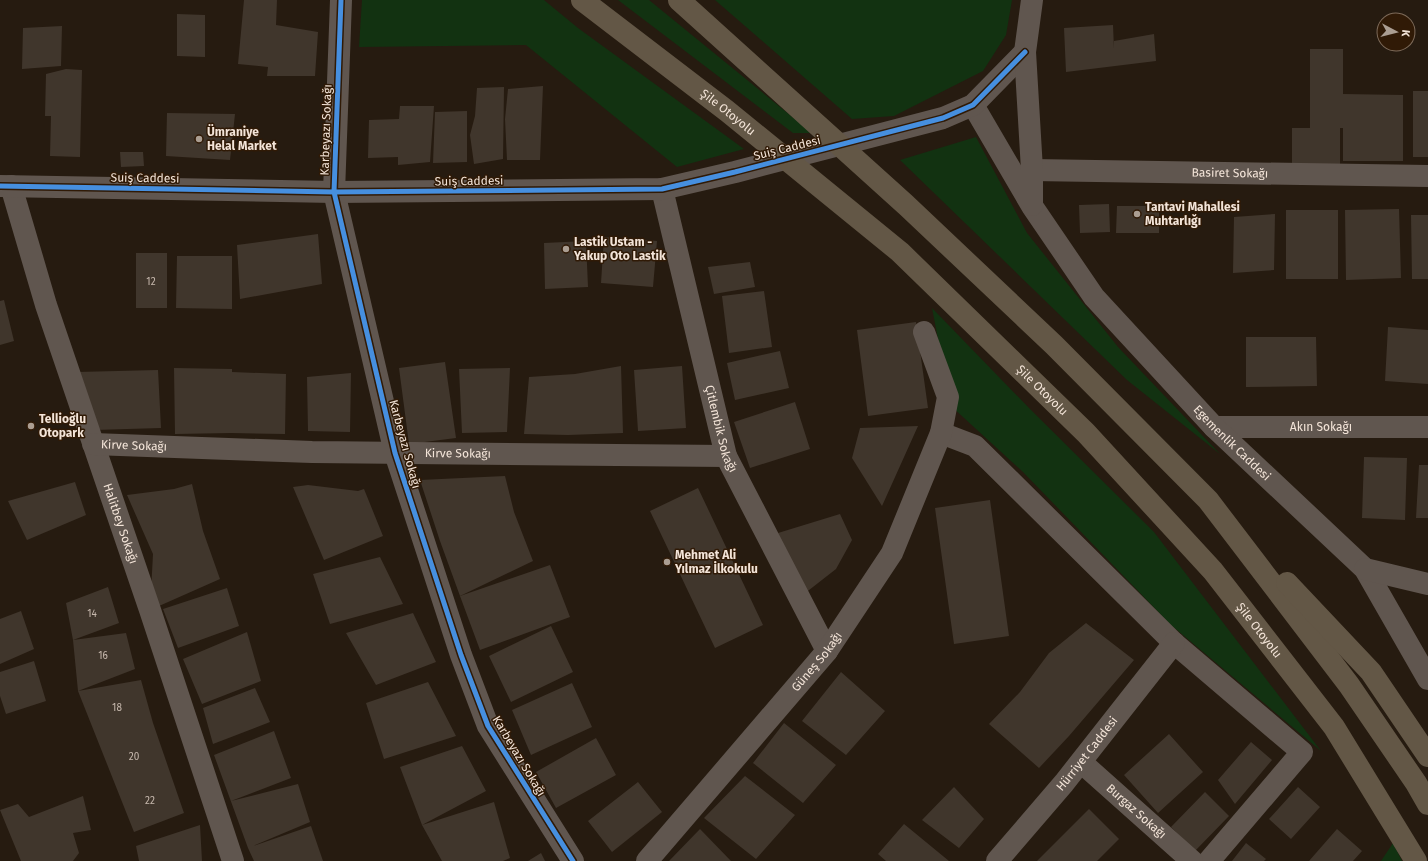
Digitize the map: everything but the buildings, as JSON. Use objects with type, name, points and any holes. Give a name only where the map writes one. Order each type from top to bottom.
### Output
[{"type":"highway","name":"Şile Otoyolu","points":[[582,0],[727,111],[900,252],[1086,433],[1213,571],[1329,721],[1416,861]]},
{"type":"highway","points":[[679,0],[906,205],[1048,339],[1208,500],[1371,672],[1428,756]]},
{"type":"highway","points":[[1208,500],[1350,685],[1416,783],[1428,804]]},
{"type":"street","name":"Karbeyazı Sokağı","points":[[341,0],[334,192],[395,453],[461,655],[488,726],[573,861]]},
{"type":"street","points":[[1032,0],[1025,52],[1032,170],[1032,206]]},
{"type":"street","points":[[973,105],[1025,52]]},
{"type":"street","name":"Suiş Caddesi","points":[[5,186],[334,192],[662,189],[735,172],[929,122],[943,118],[973,105]]},
{"type":"street","name":"Egemenlik Caddesi","points":[[973,105],[1032,206],[1094,296],[1214,427],[1365,569],[1427,674]]},
{"type":"street","name":"Basiret Sokağı","points":[[1032,170],[1428,176]]},
{"type":"street","name":"Halitbey Sokağı","points":[[5,186],[233,861]]},
{"type":"street","name":"Çitlembik Sokağı","points":[[662,189],[726,456],[827,651]]},
{"type":"street","name":"Güneş Sokağı","points":[[647,861],[827,651],[892,553],[941,434],[948,397],[924,332]]},
{"type":"street","name":"Akın Sokağı","points":[[1214,427],[1428,427]]},
{"type":"street","points":[[941,434],[975,446],[1174,644],[1302,752],[1209,861]]},
{"type":"street","name":"Kirve Sokağı","points":[[93,444],[312,452],[726,456]]},
{"type":"street","points":[[1365,569],[1428,584]]},
{"type":"street","name":"Hürriyet Caddesi","points":[[997,861],[1081,762],[1174,644]]},
{"type":"street","name":"Burgaz Sokağı","points":[[1081,762],[1192,861]]},
{"type":"green space","points":[[362,0],[544,0],[578,28],[744,149],[677,167],[526,45],[359,47]]},
{"type":"green space","points":[[618,0],[649,0],[812,133],[793,133]]},
{"type":"green space","points":[[715,0],[1012,0],[1006,35],[983,71],[894,116],[852,119]]},
{"type":"green space","points":[[976,137],[1027,233],[1118,347],[1220,454],[1127,380],[900,160]]},
{"type":"green space","points":[[932,308],[1030,409],[1154,532],[1321,751],[1171,625],[1023,472],[951,406]]},
{"type":"green space","points":[[1393,843],[1402,861],[1381,861]]},
{"type":"cycle path","points":[[341,0],[334,192],[395,453],[461,655],[488,726],[573,861]]},
{"type":"cycle path","points":[[0,186],[334,192],[662,189],[735,172],[943,118],[973,105],[1025,52]]},
{"type":"place","name":"Ümraniye Helal Market","points":[[199,139]]},
{"type":"place","name":"Tantavi Mahallesi Muhtarlığı","points":[[1137,214]]},
{"type":"place","name":"Lastik Ustam - Yakup Oto Lastik","points":[[566,249]]},
{"type":"place","name":"Tellioğlu Otopark","points":[[31,426]]},
{"type":"place","name":"Mehmet Ali Yılmaz İlkokulu","points":[[667,562]]}]
